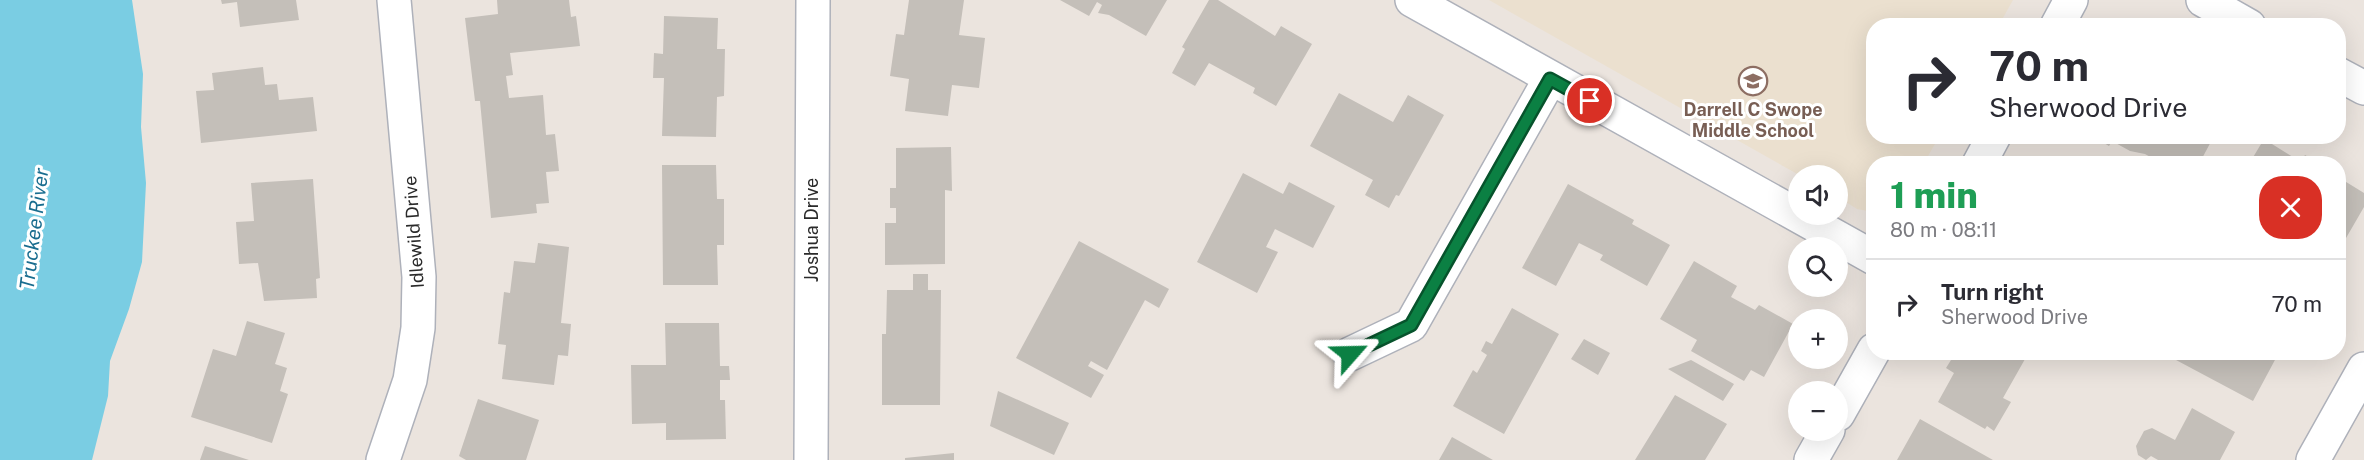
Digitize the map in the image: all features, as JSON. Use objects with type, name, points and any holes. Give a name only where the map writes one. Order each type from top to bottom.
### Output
[{"type":"street","name":"Idlewild Drive","points":[[383,460],[410,380],[418,328],[419,278],[394,0]]},
{"type":"street","name":"Joshua Drive","points":[[811,460],[813,0]]},
{"type":"street","points":[[1412,0],[1866,254]]},
{"type":"street","points":[[2061,18],[2071,0]]},
{"type":"street","points":[[2203,0],[2246,15]]},
{"type":"street","points":[[2346,78],[2364,88]]},
{"type":"street","points":[[1350,354],[1411,325],[1550,79]]},
{"type":"street","points":[[1848,396],[1868,360]]},
{"type":"street","points":[[2313,460],[2364,369]]},
{"type":"street","points":[[1811,460],[1822,441]]},
{"type":"shaded area","name":"Darrell C Swope Middle School","points":[[1489,0],[2013,0],[2003,18],[1866,18],[1866,144],[1935,144],[1928,156],[1866,156],[1866,211],[1857,209],[1848,203],[1848,165],[1788,165],[1788,169]]},
{"type":"water","name":"Truckee River","points":[[0,0],[132,0],[143,74],[141,127],[146,183],[142,262],[129,309],[110,361],[108,396],[92,460],[0,460]]},
{"type":"building","points":[[221,0],[296,0],[299,20],[240,27],[237,2],[222,4]]},
{"type":"building","points":[[497,0],[569,0],[571,17],[576,16],[580,46],[510,53],[513,75],[506,76],[509,98],[543,95],[546,135],[555,134],[559,171],[546,172],[549,203],[536,204],[537,213],[491,218],[480,101],[475,101],[465,18],[498,14]]},
{"type":"building","points":[[909,0],[964,0],[959,35],[985,38],[979,88],[952,85],[948,116],[905,111],[909,79],[890,76],[896,34],[904,35]]},
{"type":"building","points":[[1060,0],[1167,0],[1146,36],[1109,15],[1098,13],[1102,5],[1097,2],[1089,16]]},
{"type":"building","points":[[1209,0],[1218,0],[1275,36],[1281,26],[1312,44],[1276,106],[1253,93],[1255,88],[1209,63],[1195,86],[1172,73],[1185,49],[1182,47]]},
{"type":"building","points":[[664,16],[718,18],[717,49],[725,49],[724,96],[717,97],[716,137],[662,136],[664,78],[653,78],[654,53],[663,54]]},
{"type":"building","points":[[263,67],[265,85],[277,84],[279,100],[313,97],[317,131],[201,143],[196,91],[214,90],[212,73]]},
{"type":"building","points":[[1339,93],[1393,122],[1408,95],[1444,115],[1399,196],[1396,195],[1389,208],[1365,195],[1373,180],[1310,146]]},
{"type":"building","points":[[2117,144],[2210,144],[2203,156],[2149,156],[2130,151]]},
{"type":"building","points":[[2261,144],[2272,144],[2291,156],[2254,156]]},
{"type":"building","points":[[951,147],[952,191],[945,190],[945,264],[885,265],[885,223],[896,223],[896,208],[890,208],[890,188],[896,188],[896,148]]},
{"type":"building","points":[[662,165],[716,165],[717,199],[724,199],[724,245],[717,245],[718,285],[663,285]]},
{"type":"building","points":[[1243,173],[1283,194],[1289,182],[1335,206],[1313,248],[1275,229],[1266,247],[1278,252],[1257,293],[1197,262]]},
{"type":"building","points":[[313,179],[320,278],[316,279],[317,298],[264,301],[258,263],[239,264],[236,222],[254,221],[251,183]]},
{"type":"building","points":[[2346,182],[2364,193],[2364,207],[2346,238]]},
{"type":"building","points":[[1568,184],[1634,220],[1632,224],[1670,245],[1647,286],[1600,260],[1603,255],[1579,243],[1556,286],[1522,268]]},
{"type":"building","points":[[1079,241],[1169,289],[1159,308],[1145,300],[1107,370],[1091,361],[1088,366],[1104,375],[1091,398],[1016,358]]},
{"type":"building","points":[[538,243],[569,247],[561,323],[571,324],[568,356],[558,355],[554,385],[502,379],[506,345],[498,344],[504,292],[510,293],[514,261],[535,263]]},
{"type":"building","points":[[1694,261],[1737,286],[1731,297],[1755,310],[1759,305],[1788,321],[1788,333],[1764,377],[1751,370],[1744,381],[1691,351],[1697,340],[1660,319]]},
{"type":"building","points":[[913,274],[928,274],[928,290],[941,290],[940,405],[882,405],[882,334],[886,334],[887,290],[913,290]]},
{"type":"building","points":[[1512,308],[1559,334],[1504,434],[1453,406],[1473,370],[1477,373],[1487,355],[1481,351],[1486,341],[1492,344]]},
{"type":"building","points":[[247,321],[285,333],[275,364],[287,368],[280,391],[288,394],[272,443],[191,417],[213,349],[236,356]]},
{"type":"building","points":[[665,323],[719,323],[720,366],[729,366],[730,380],[720,380],[720,400],[725,400],[726,439],[666,440],[666,423],[632,424],[631,365],[666,365]]},
{"type":"building","points":[[1584,339],[1610,353],[1598,375],[1571,359]]},
{"type":"building","points":[[1691,360],[1734,384],[1723,401],[1668,369]]},
{"type":"building","points":[[1951,360],[2024,360],[2003,398],[2011,402],[1994,431],[1987,426],[1985,429],[1938,402],[1954,373],[1946,368]]},
{"type":"building","points":[[2176,360],[2275,360],[2253,401]]},
{"type":"building","points":[[998,391],[1069,423],[1054,455],[990,426]]},
{"type":"building","points":[[1675,395],[1727,424],[1705,460],[1635,460]]},
{"type":"building","points":[[478,399],[539,420],[526,460],[466,460],[459,456]]},
{"type":"building","points":[[2192,408],[2235,432],[2220,460],[2158,460],[2151,456],[2146,460],[2138,455],[2136,446],[2144,431],[2152,428],[2175,440]]},
{"type":"building","points":[[1920,419],[1993,460],[1897,460]]},
{"type":"building","points":[[1452,437],[1493,460],[1439,460]]},
{"type":"building","points":[[205,446],[249,460],[200,460]]},
{"type":"building","points":[[954,453],[954,460],[905,460],[905,458]]},
{"type":"place","name":"Darrell C Swope Middle School","points":[[1753,81]]},
{"type":"route","points":[[1350,354],[1411,325],[1550,79],[1590,101]]}]
